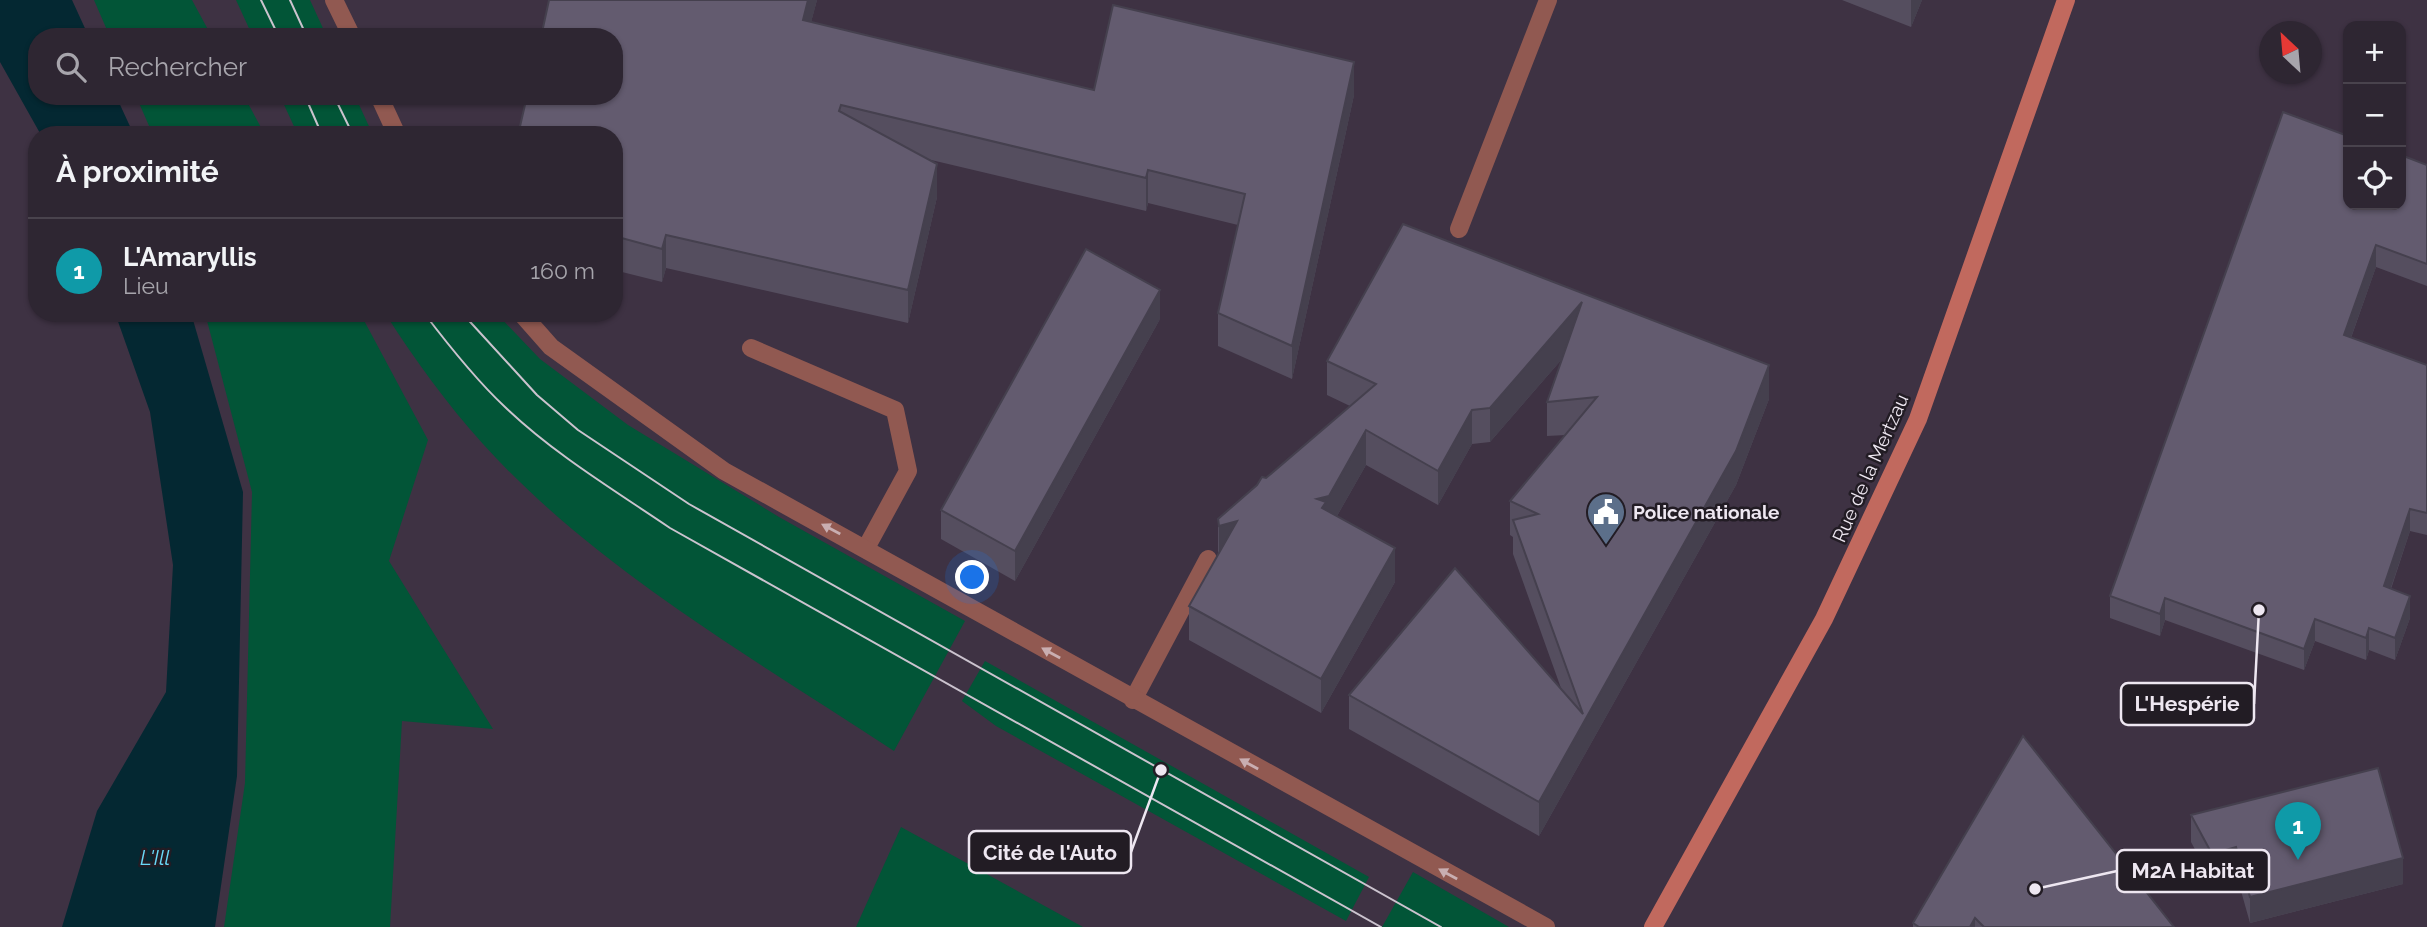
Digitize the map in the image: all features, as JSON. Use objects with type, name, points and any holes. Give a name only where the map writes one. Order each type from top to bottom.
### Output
[{"type":"main road","name":"Rue de la Mertzau","points":[[1653,927],[1824,619],[1918,419],[2066,0]]},
{"type":"street","points":[[334,0],[348,28]]},
{"type":"street","points":[[1459,229],[1548,0]]},
{"type":"street","points":[[383,105],[393,126]]},
{"type":"street","points":[[529,322],[551,347],[724,471],[1546,927]]},
{"type":"street","points":[[751,348],[895,410],[908,471],[866,548]]},
{"type":"street","points":[[1133,700],[1208,559]]},
{"type":"green space","points":[[94,0],[192,0],[207,28],[106,28]]},
{"type":"green space","points":[[236,0],[310,0],[323,28],[249,28]]},
{"type":"green space","points":[[140,105],[249,105],[260,126],[149,126]]},
{"type":"green space","points":[[284,105],[359,105],[369,126],[294,126]]},
{"type":"green space","points":[[207,322],[365,322],[428,440],[389,561],[493,729],[402,721],[390,927],[224,927],[245,783],[252,492]]},
{"type":"green space","points":[[391,322],[505,322],[540,359],[628,425],[779,517],[965,621],[894,751],[679,610],[575,531],[527,489],[483,444],[407,347]]},
{"type":"green space","points":[[985,661],[1369,877],[1346,921],[996,726],[962,701]]},
{"type":"green space","points":[[901,827],[1083,927],[856,927]]},
{"type":"green space","points":[[1413,872],[1509,927],[1382,927]]},
{"type":"water","points":[[0,0],[72,0],[85,28],[28,28],[28,105],[120,105],[130,126],[36,126],[0,62]]},
{"type":"water","name":"L'Ill","points":[[118,322],[194,322],[243,492],[237,776],[215,927],[62,927],[97,811],[166,692],[173,565],[150,412]]},
{"type":"building","points":[[549,0],[808,0],[803,20],[1094,90],[1113,5],[1354,62],[1292,346],[1218,313],[1245,194],[1148,170],[1146,178],[841,105],[839,111],[937,164],[908,290],[666,235],[662,249],[623,238],[623,126],[520,126],[525,105],[623,105],[623,28],[543,28]]},
{"type":"building","points":[[2283,112],[2343,134],[2343,210],[2406,210],[2406,157],[2427,165],[2427,264],[2376,245],[2344,335],[2427,365],[2427,513],[2410,509],[2384,586],[2410,596],[2395,638],[2369,628],[2366,638],[2315,619],[2304,649],[2165,598],[2160,614],[2110,596]]},
{"type":"building","name":"Police nationale","points":[[1403,224],[1769,365],[1736,451],[1539,802],[1349,695],[1455,568],[1583,714],[1513,520],[1538,514],[1510,501],[1597,397],[1547,402],[1582,302],[1490,408],[1472,410],[1438,471],[1366,430],[1329,496],[1317,499],[1326,502],[1322,508],[1395,548],[1321,679],[1189,606],[1237,521],[1219,526],[1218,519],[1257,485],[1262,477],[1266,478],[1376,384],[1327,361]]},
{"type":"building","points":[[1086,249],[1160,290],[1015,551],[941,510]]},
{"type":"building","points":[[2023,736],[2174,927],[1984,927],[1975,918],[1970,927],[1919,927],[1913,923]]},
{"type":"building","points":[[2378,768],[2403,858],[2250,897],[2236,847],[2212,854],[2191,815]]},
{"type":"tram line","points":[[261,0],[275,28]]},
{"type":"tram line","points":[[290,0],[303,28]]},
{"type":"tram line","points":[[309,105],[318,126]]},
{"type":"tram line","points":[[338,105],[349,126]]},
{"type":"tram line","points":[[431,322],[473,374],[524,424],[585,471],[670,528],[1381,927]]},
{"type":"tram line","points":[[470,322],[537,395],[578,430],[689,504],[1441,927]]},
{"type":"place","name":"Police nationale","points":[[1606,546]]},
{"type":"place","name":"L'Hespérie","points":[[2259,610]]},
{"type":"place","name":"Cité de l'Auto","points":[[1161,770]]},
{"type":"place","name":"L'Amaryllis","points":[[2298,860]]},
{"type":"place","name":"M2A Habitat","points":[[2035,889]]}]
